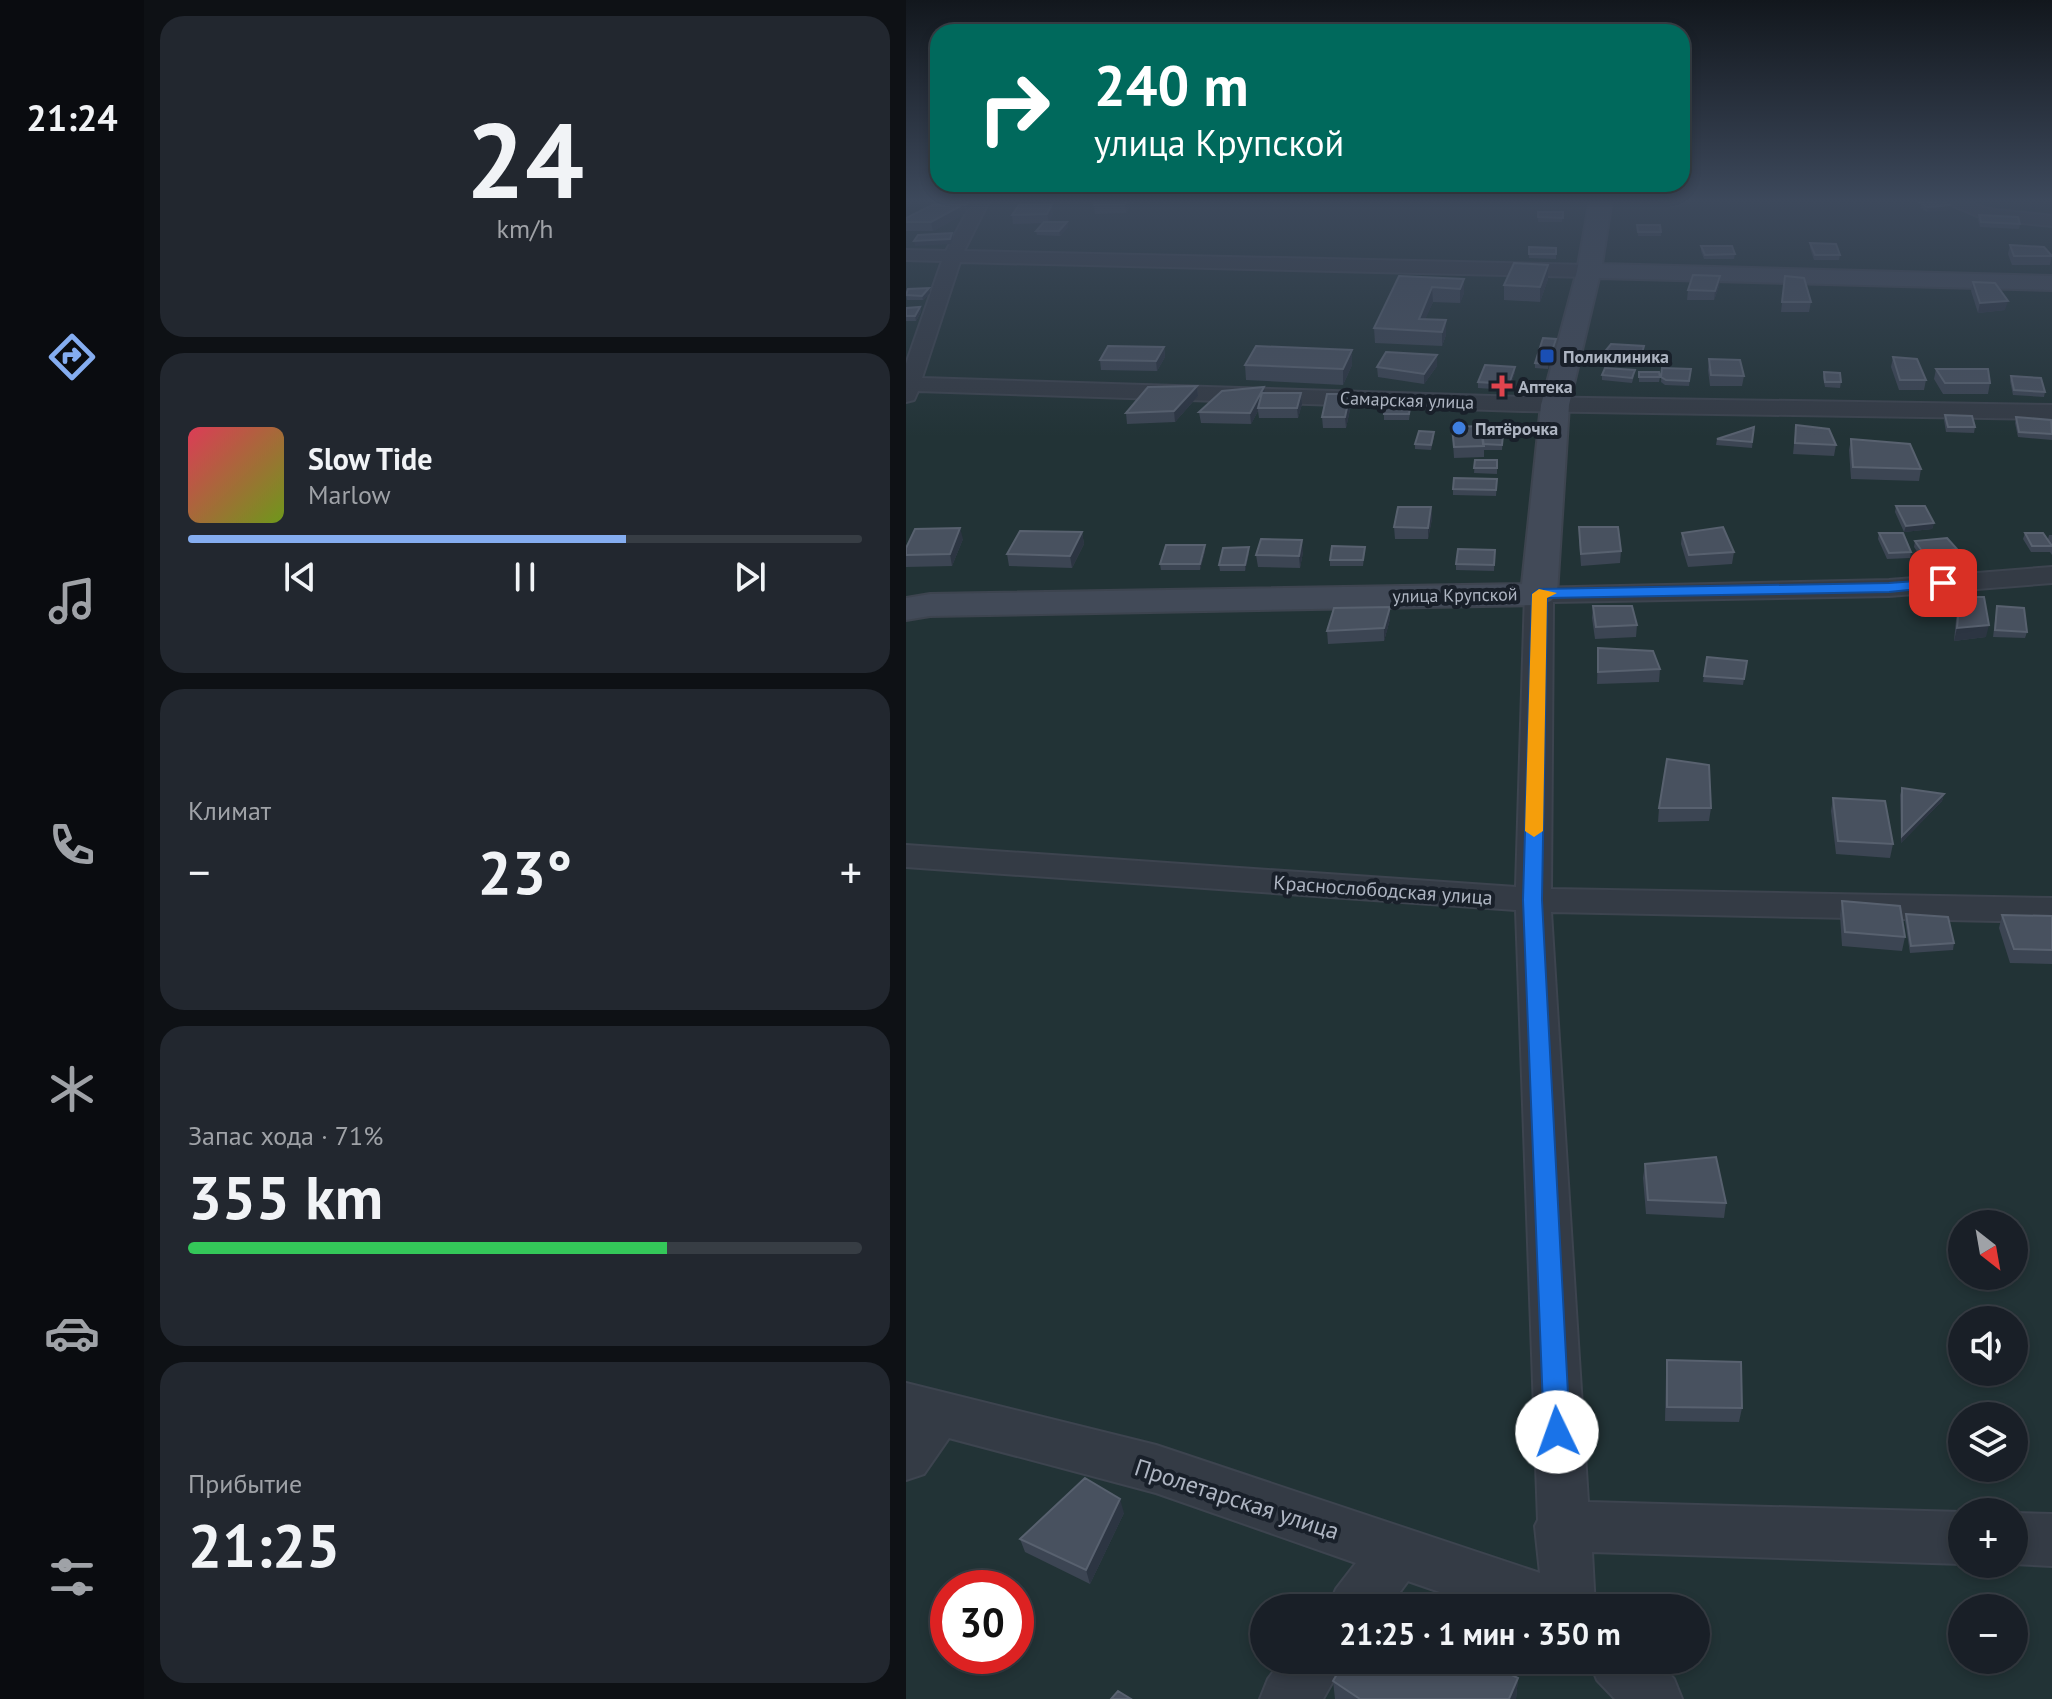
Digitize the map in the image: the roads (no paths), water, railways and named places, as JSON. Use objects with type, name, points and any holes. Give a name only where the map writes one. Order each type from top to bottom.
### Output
[{"type":"street","points":[[908,388],[945,278]]},
{"type":"street","points":[[1565,1594],[1533,900],[1539,594],[1555,405],[1587,278]]},
{"type":"street","points":[[1870,278],[2052,283]]},
{"type":"street","name":"Самарская улица","points":[[908,388],[1555,405],[2052,412]]},
{"type":"street","name":"улица Крупской","points":[[906,609],[960,604],[1889,588],[2052,575]]},
{"type":"street","name":"Краснослободская улица","points":[[906,856],[1533,900],[2052,910]]},
{"type":"street","points":[[906,1457],[922,1410]]},
{"type":"street","name":"Пролетарская улица","points":[[922,1410],[1156,1469],[1524,1594]]},
{"type":"street","points":[[1561,1526],[1948,1538]]},
{"type":"street","points":[[2028,1539],[2052,1540]]},
{"type":"street","points":[[1366,1594],[1397,1552]]},
{"type":"street","points":[[1288,1699],[1307,1674]]},
{"type":"street","points":[[1630,1674],[1654,1699]]},
{"type":"place","name":"Поликлиника","points":[[1547,356]]},
{"type":"place","name":"Аптека","points":[[1502,386]]},
{"type":"place","name":"Пятёрочка","points":[[1459,428]]}]
